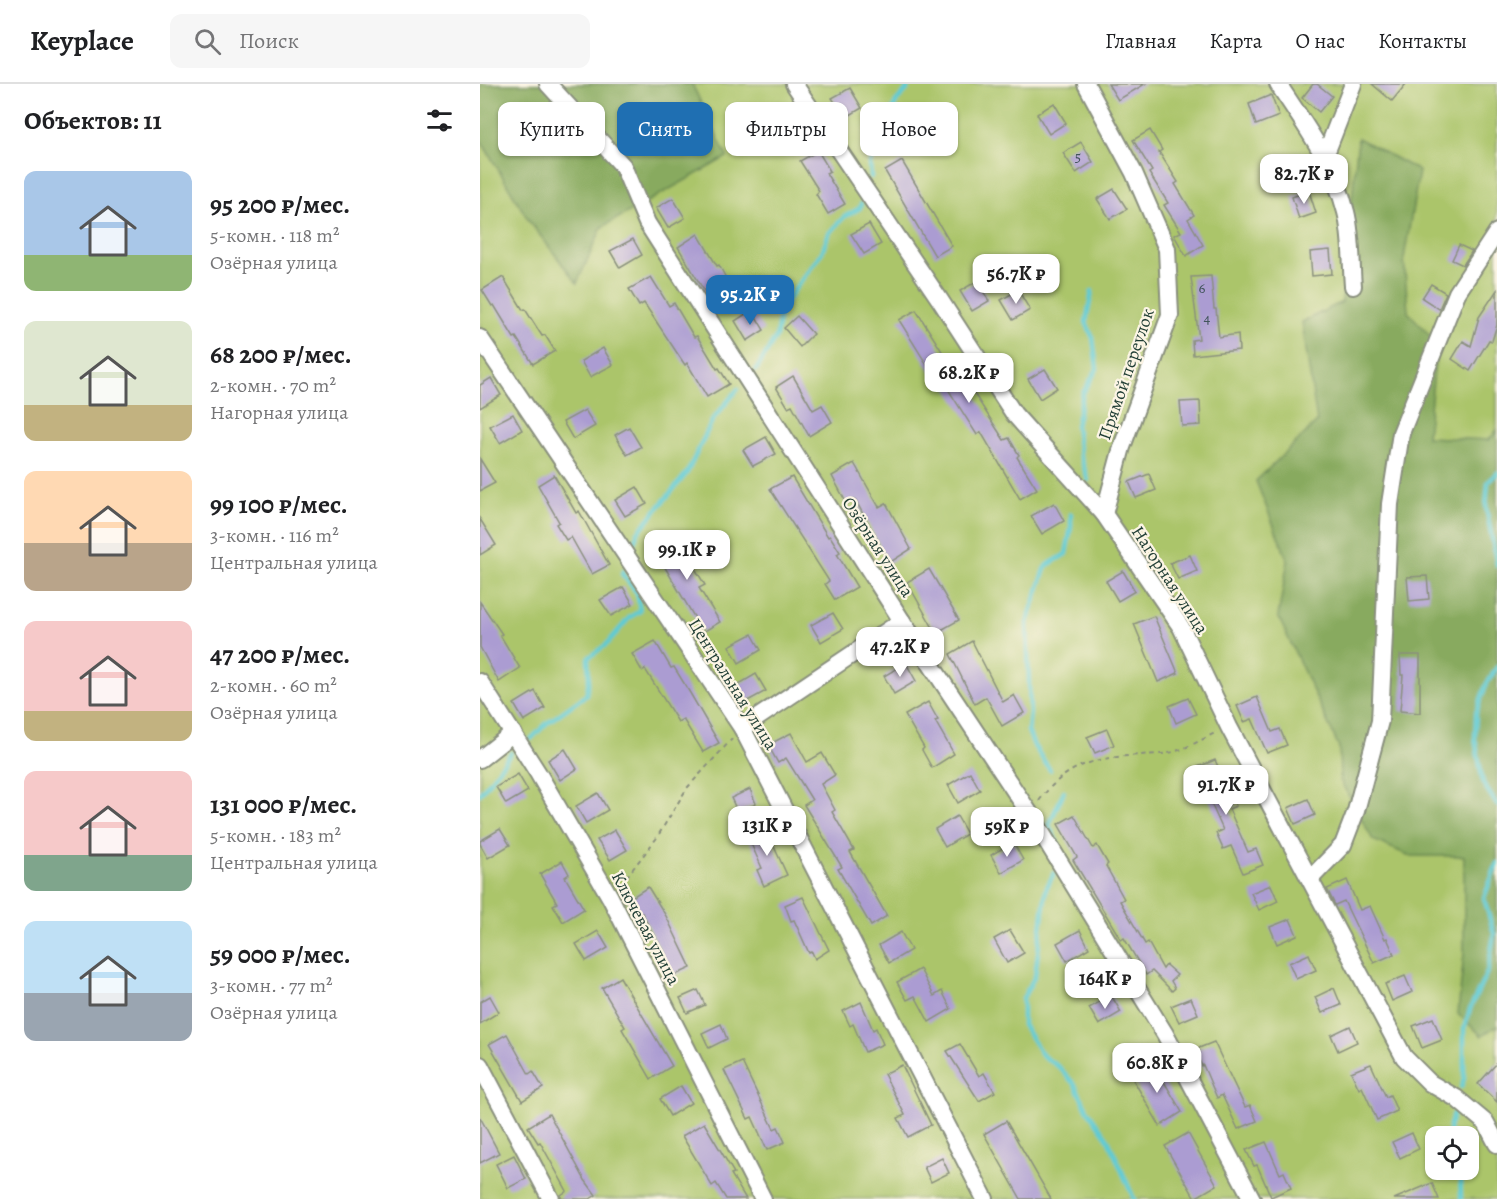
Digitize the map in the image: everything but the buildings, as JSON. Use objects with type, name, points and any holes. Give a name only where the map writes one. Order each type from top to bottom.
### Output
[{"type":"street","name":"Озёрная улица","points":[[548,84],[623,166],[647,224],[902,621],[1030,814],[1165,1034],[1252,1199]]},
{"type":"street","name":"Нагорная улица","points":[[794,84],[1014,414],[1104,514],[1181,627],[1229,727],[1404,1057],[1430,1083],[1456,1098],[1486,1123],[1497,1144]]},
{"type":"street","name":"Прямой переулок","points":[[1086,84],[1134,173],[1167,249],[1170,315],[1122,447],[1104,514]]},
{"type":"street","points":[[1278,84],[1325,156],[1337,180],[1347,214],[1353,286]]},
{"type":"street","points":[[1325,156],[1353,84]]},
{"type":"street","points":[[1310,879],[1343,845],[1356,810],[1380,721],[1390,504],[1401,433],[1457,292],[1497,232]]},
{"type":"street","name":"Центральная улица","points":[[480,338],[742,728],[985,1199]]},
{"type":"street","points":[[742,728],[902,621]]},
{"type":"street","name":"Ключевая улица","points":[[480,682],[538,772],[610,897],[763,1199]]},
{"type":"street","points":[[480,759],[513,733]]},
{"type":"street","points":[[480,1065],[551,1199]]},
{"type":"path","points":[[1030,814],[1050,787],[1067,772],[1080,765],[1105,758],[1172,753],[1229,727]]},
{"type":"path","points":[[610,897],[656,839],[687,788],[742,728]]},
{"type":"green space","points":[[480,84],[1497,84],[1497,1199],[480,1199]]},
{"type":"green space","points":[[480,84],[692,84],[701,102],[617,102],[617,156],[713,156],[713,128],[727,157],[602,227],[577,283],[529,221],[480,139]]},
{"type":"green space","points":[[1358,138],[1419,171],[1404,258],[1408,312],[1437,343],[1427,437],[1489,440],[1497,430],[1497,1025],[1482,1036],[1458,1014],[1464,953],[1464,856],[1410,856],[1373,840],[1340,780],[1339,747],[1278,616],[1288,561],[1256,481],[1317,422],[1302,322],[1342,302]]},
{"type":"waterway","points":[[871,177],[870,163],[897,100],[907,90],[908,84]]},
{"type":"waterway","points":[[756,370],[776,337],[780,314],[790,296],[822,252],[829,233],[844,217],[860,208],[861,204]]},
{"type":"waterway","points":[[1088,480],[1080,455],[1076,426],[1083,393],[1097,369],[1093,338],[1086,322],[1092,291]]},
{"type":"waterway","points":[[633,545],[638,532],[687,473],[713,419],[738,389]]},
{"type":"waterway","points":[[1497,473],[1488,482],[1486,507],[1497,565]]},
{"type":"waterway","points":[[1050,770],[1034,746],[1028,731],[1030,713],[1027,623],[1046,566],[1066,554],[1071,514]]},
{"type":"waterway","points":[[531,739],[547,723],[586,695],[589,680],[588,658],[607,644],[630,617],[640,611],[637,593],[622,574],[623,571]]},
{"type":"waterway","points":[[1497,667],[1486,685],[1476,713],[1475,739],[1483,783],[1497,805]]},
{"type":"waterway","points":[[480,794],[511,753]]},
{"type":"waterway","points":[[1058,845],[1049,825],[1064,791]]},
{"type":"waterway","points":[[1461,1087],[1464,1079],[1464,1029],[1470,1009],[1488,970],[1494,934],[1484,898],[1497,863]]},
{"type":"waterway","points":[[1054,873],[1046,889],[1035,976],[1023,998],[1023,1025],[1043,1056],[1059,1067],[1075,1085],[1088,1111],[1108,1139],[1134,1199]]},
{"type":"waterway","points":[[1450,1126],[1454,1112]]},
{"type":"waterway","points":[[1460,1180],[1461,1199]]}]
